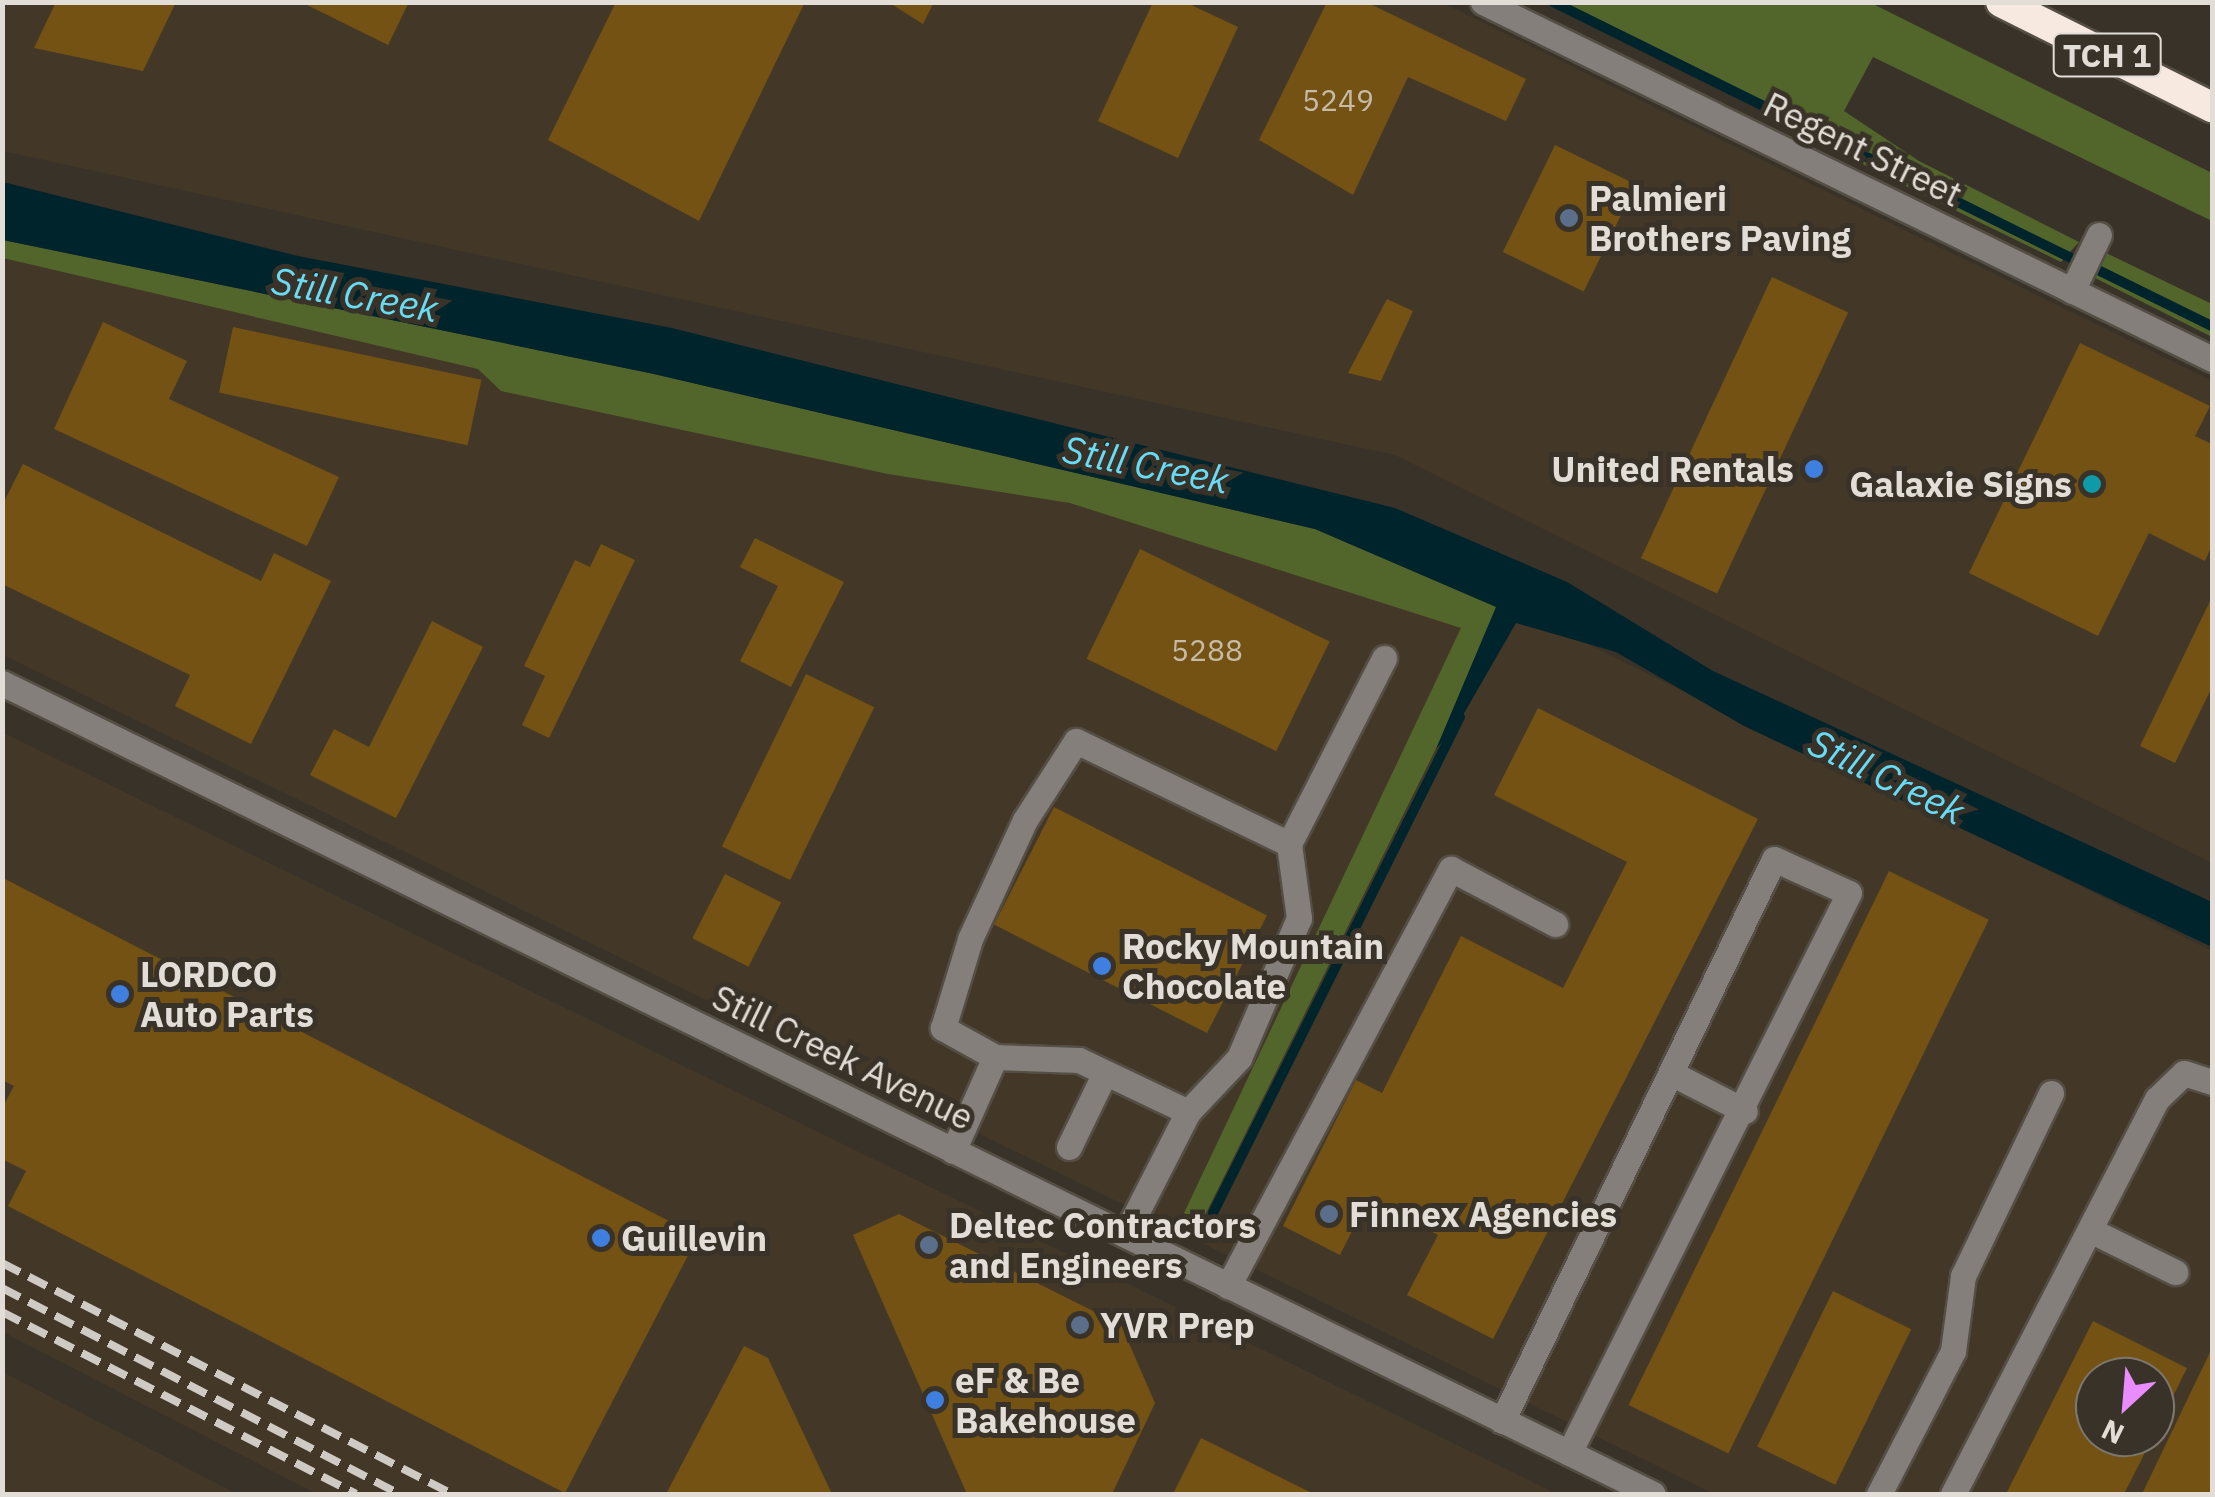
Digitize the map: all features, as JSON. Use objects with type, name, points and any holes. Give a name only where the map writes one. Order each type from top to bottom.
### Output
[{"type":"highway","name":"TCH 1","points":[[2002,2],[2212,107]]},
{"type":"street","name":"Regent Street","points":[[1483,2],[2212,359]]},
{"type":"street","points":[[2072,291],[2099,234]]},
{"type":"street","points":[[1125,1235],[1188,1112],[1240,1058],[1299,918],[1289,844],[1384,658]]},
{"type":"street","name":"Still Creek Avenue","points":[[2,683],[1652,1494]]},
{"type":"street","points":[[1188,1112],[1079,1060],[996,1057],[943,1028],[970,940],[1025,820],[1076,741],[1289,844]]},
{"type":"street","points":[[1502,1421],[1774,858],[1850,893],[1745,1111],[1569,1453]]},
{"type":"street","points":[[1228,1286],[1451,869],[1556,924]]},
{"type":"street","points":[[953,1151],[996,1057]]},
{"type":"street","points":[[1954,1494],[2157,1098],[2184,1072],[2212,1082]]},
{"type":"street","points":[[1069,1147],[1105,1073]]},
{"type":"street","points":[[1671,1073],[1745,1111]]},
{"type":"street","points":[[1879,1494],[1953,1351],[1963,1276],[2051,1092]]},
{"type":"street","points":[[2092,1231],[2176,1272]]},
{"type":"shaded area","points":[[3,3],[1443,3],[2212,381],[2212,863],[1395,455],[3,151]]},
{"type":"shaded area","points":[[2,252],[1416,560],[2212,951],[2212,1494],[1714,1494],[3,655]]},
{"type":"shaded area","points":[[2,732],[1557,1494],[317,1494],[3,1332]]},
{"type":"shaded area","points":[[3,1372],[237,1494],[3,1494]]},
{"type":"green space","points":[[1562,3],[1871,3],[2212,173],[2212,221],[1873,57],[1844,111],[1919,161],[2079,242],[2061,262],[1885,176]]},
{"type":"green space","points":[[3,240],[654,374],[1315,529],[1497,607],[1463,694],[1202,1221],[1184,1213],[1461,628],[1070,503],[888,474],[501,391],[478,369],[3,258]]},
{"type":"green space","points":[[2104,252],[2212,304],[2212,337],[2095,278],[2094,263]]},
{"type":"water","name":"Still Creek","points":[[3,182],[298,256],[672,328],[1395,508],[1567,582],[1713,671],[2212,902],[2212,947],[1744,726],[1616,652],[1516,623],[1459,722],[1436,749],[1496,607],[1315,529],[654,374],[3,240]]},
{"type":"building","points":[[56,2],[176,2],[143,71],[34,48]]},
{"type":"building","points":[[301,2],[409,2],[388,45]]},
{"type":"building","points":[[616,2],[805,2],[699,221],[548,140]]},
{"type":"building","points":[[888,2],[934,2],[923,24]]},
{"type":"building","points":[[1153,2],[1185,2],[1238,27],[1178,158],[1098,121]]},
{"type":"building","points":[[1327,2],[1366,2],[1526,79],[1506,121],[1408,77],[1353,195],[1259,140]]},
{"type":"building","name":"Palmieri Brothers Paving","points":[[1555,145],[1636,184],[1584,291],[1503,252]]},
{"type":"building","points":[[1772,277],[1848,312],[1717,593],[1641,558]]},
{"type":"building","points":[[1387,299],[1413,311],[1381,381],[1348,373]]},
{"type":"building","points":[[103,322],[187,361],[169,399],[339,477],[307,546],[54,429]]},
{"type":"building","points":[[233,327],[481,380],[468,445],[219,393]]},
{"type":"building","name":"Galaxie Signs","points":[[2080,343],[2210,406],[2195,436],[2212,444],[2212,545],[2205,561],[2149,533],[2098,636],[1969,573]]},
{"type":"building","points":[[23,464],[261,581],[274,553],[331,581],[251,744],[175,706],[190,675],[2,584],[2,506]]},
{"type":"building","points":[[755,538],[844,582],[791,687],[740,661],[778,586],[740,567]]},
{"type":"building","points":[[601,544],[635,560],[549,738],[522,725],[545,676],[524,666],[575,560],[590,567]]},
{"type":"building","points":[[1140,549],[1330,641],[1276,751],[1087,659]]},
{"type":"building","points":[[2212,597],[2212,687],[2175,763],[2140,746]]},
{"type":"building","points":[[432,621],[483,647],[396,818],[310,775],[334,729],[369,747]]},
{"type":"building","points":[[806,674],[874,707],[790,880],[722,847]]},
{"type":"building","points":[[1538,708],[1758,819],[1493,1339],[1407,1295],[1438,1235],[1368,1199],[1340,1255],[1283,1226],[1356,1080],[1382,1093],[1461,936],[1563,988],[1627,862],[1494,795]]},
{"type":"building","points":[[1054,807],[1267,916],[1207,1033],[994,925]]},
{"type":"building","points":[[1889,871],[1989,920],[1728,1454],[1629,1405]]},
{"type":"building","points":[[725,874],[781,903],[748,967],[692,938]]},
{"type":"building","points":[[5,879],[698,1236],[565,1493],[8,1206],[26,1171],[2,1159],[2,1108],[14,1086],[2,1080]]},
{"type":"building","points":[[899,1214],[1121,1325],[1155,1403],[1112,1494],[967,1494],[853,1235]]},
{"type":"building","points":[[1833,1291],[1911,1329],[1835,1485],[1757,1446]]},
{"type":"building","points":[[2093,1321],[2165,1357],[2075,1357],[2075,1457],[2143,1457],[2124,1494],[2006,1494]]},
{"type":"building","points":[[744,1346],[768,1358],[832,1494],[666,1494]]},
{"type":"building","points":[[2212,1348],[2212,1494],[2142,1494],[2160,1457],[2175,1457],[2175,1425]]},
{"type":"building","points":[[2175,1362],[2187,1368],[2175,1392]]},
{"type":"building","points":[[1201,1438],[1314,1494],[1173,1494]]},
{"type":"waterway","points":[[1553,2],[2071,258]]},
{"type":"waterway","points":[[2100,271],[2212,326]]},
{"type":"waterway","points":[[1213,1213],[1460,717]]},
{"type":"railway","points":[[2,1263],[452,1494]]},
{"type":"railway","points":[[2,1288],[399,1494]]},
{"type":"railway","points":[[2,1312],[356,1494]]},
{"type":"place","name":"Palmieri Brothers Paving","points":[[1569,218]]},
{"type":"place","name":"United Rentals","points":[[1814,469]]},
{"type":"place","name":"Galaxie Signs","points":[[2092,484]]},
{"type":"place","name":"Rocky Mountain Chocolate","points":[[1102,966]]},
{"type":"place","name":"LORDCO Auto Parts","points":[[120,994]]},
{"type":"place","name":"Finnex Agencies","points":[[1329,1214]]},
{"type":"place","name":"Guillevin","points":[[601,1238]]},
{"type":"place","name":"Deltec Contractors and Engineers","points":[[929,1245]]},
{"type":"place","name":"YVR Prep","points":[[1080,1325]]},
{"type":"place","name":"eF & Be Bakehouse","points":[[935,1400]]}]
